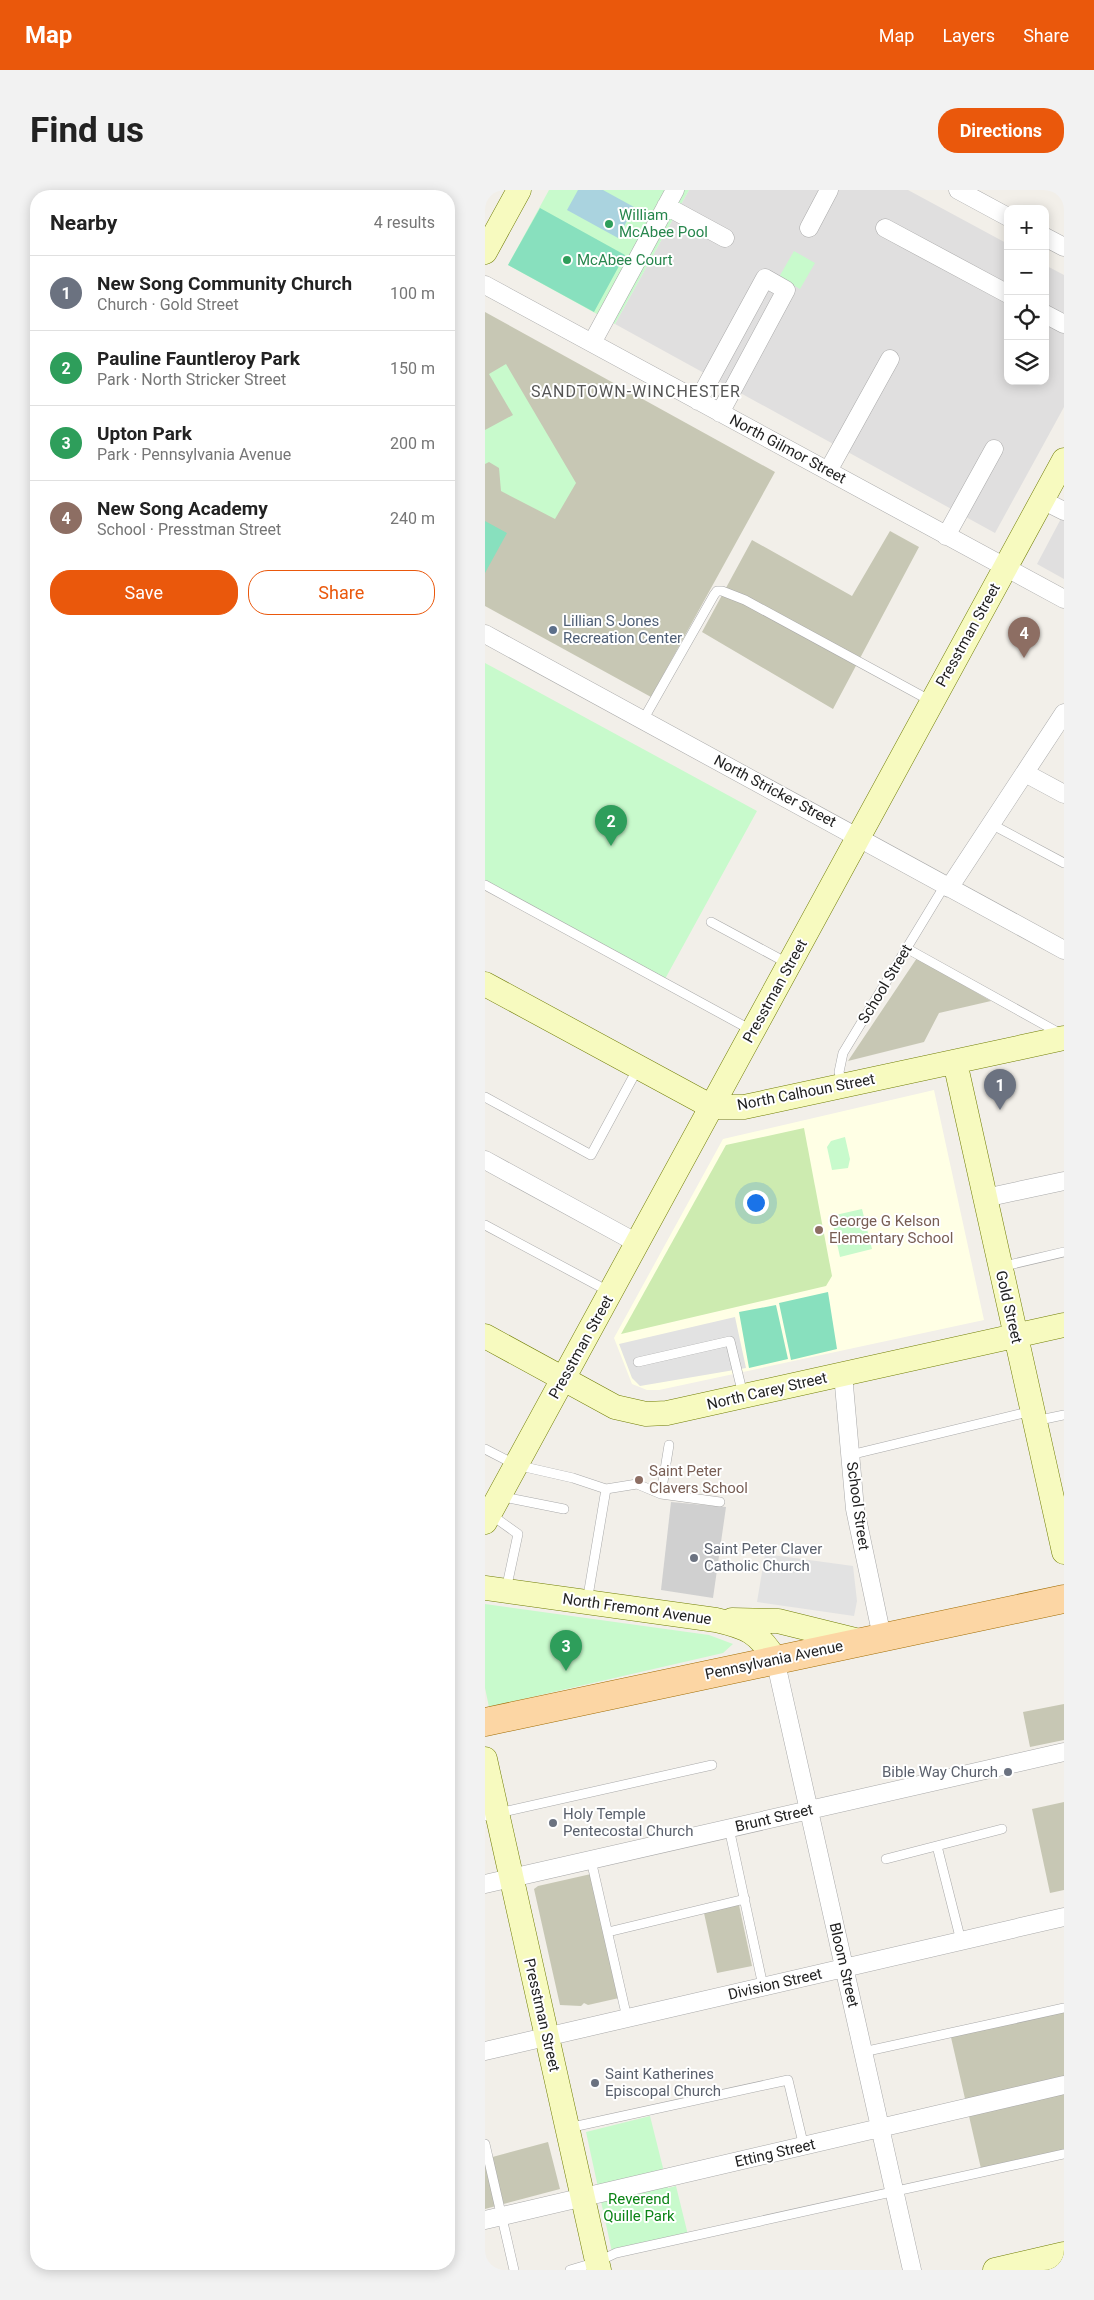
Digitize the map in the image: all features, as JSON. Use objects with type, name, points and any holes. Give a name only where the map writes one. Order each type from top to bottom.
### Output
[{"type":"main road","name":"Pennsylvania Avenue","points":[[485,1722],[1064,1599]]},
{"type":"street","points":[[485,252],[519,190]]},
{"type":"street","points":[[809,228],[829,190]]},
{"type":"street","points":[[959,190],[1004,215]]},
{"type":"street","points":[[591,343],[671,198],[725,238]]},
{"type":"street","points":[[885,228],[1004,292]]},
{"type":"street","points":[[1049,239],[1064,247]]},
{"type":"street","points":[[698,401],[765,278],[787,290],[720,413]]},
{"type":"street","name":"North Gilmor Street","points":[[485,286],[1064,599]]},
{"type":"street","points":[[1049,316],[1064,324]]},
{"type":"street","points":[[828,471],[890,358]]},
{"type":"street","points":[[946,536],[994,448]]},
{"type":"street","name":"Presstman Street","points":[[490,1511],[1064,460]]},
{"type":"street","points":[[1043,500],[1064,511]]},
{"type":"street","name":"North Stricker Street","points":[[485,634],[1064,950]]},
{"type":"street","name":"School Street","points":[[947,887],[1063,717]]},
{"type":"street","points":[[1025,773],[1064,794]]},
{"type":"street","name":"North Calhoun Street","points":[[485,984],[712,1107],[744,1107],[1064,1037]]},
{"type":"street","name":"Gold Street","points":[[955,1062],[1064,1552]]},
{"type":"street","points":[[485,1160],[637,1243]]},
{"type":"street","points":[[985,1198],[1064,1181]]},
{"type":"street","name":"North Carey Street","points":[[485,1336],[615,1407],[647,1414],[667,1413],[1064,1325]]},
{"type":"street","name":"School Street","points":[[843,1374],[855,1509],[872,1639]]},
{"type":"street","name":"North Fremont Avenue","points":[[495,1590],[715,1620],[739,1625],[755,1633],[764,1641],[775,1659]]},
{"type":"street","points":[[715,1620],[778,1621],[872,1639]]},
{"type":"street","name":"Bloom Street","points":[[775,1659],[912,2270]]},
{"type":"street","name":"Brunt Street","points":[[485,1884],[1064,1752]]},
{"type":"street","name":"Presstman Street","points":[[485,1759],[491,1815],[511,1878],[598,2266]]},
{"type":"street","name":"Division Street","points":[[485,2051],[1064,1917]]},
{"type":"street","name":"Etting Street","points":[[493,2218],[1064,2085]]},
{"type":"street","points":[[995,2270],[1064,2254]]},
{"type":"lane","points":[[643,720],[717,591],[722,591],[745,600],[932,702]]},
{"type":"lane","points":[[991,824],[1064,863]]},
{"type":"lane","points":[[485,886],[753,1031]]},
{"type":"lane","name":"School Street","points":[[843,1086],[839,1072],[843,1053],[906,948],[947,887]]},
{"type":"lane","points":[[711,922],[789,964]]},
{"type":"lane","points":[[906,948],[1064,1037]]},
{"type":"lane","points":[[485,1097],[591,1155],[639,1067]]},
{"type":"lane","points":[[485,1225],[611,1292]]},
{"type":"lane","points":[[1000,1267],[1064,1252]]},
{"type":"lane","points":[[638,1362],[730,1341],[743,1396]]},
{"type":"lane","points":[[850,1456],[1034,1416],[1064,1415]]},
{"type":"lane","points":[[661,1494],[669,1444]]},
{"type":"lane","points":[[485,1449],[516,1466],[573,1478],[606,1489],[637,1484],[661,1494],[719,1502]]},
{"type":"lane","points":[[587,1602],[606,1489]]},
{"type":"lane","points":[[490,1511],[563,1509]]},
{"type":"lane","points":[[490,1511],[518,1534],[495,1590]]},
{"type":"lane","points":[[491,1815],[712,1765]]},
{"type":"lane","points":[[729,1828],[763,1986]]},
{"type":"lane","points":[[887,1859],[1002,1829]]},
{"type":"lane","points":[[937,1846],[961,1941]]},
{"type":"lane","points":[[591,1860],[627,2018]]},
{"type":"lane","points":[[608,1932],[745,1899]]},
{"type":"lane","points":[[863,2052],[1064,2008]]},
{"type":"lane","points":[[568,2128],[788,2080],[804,2147]]},
{"type":"lane","points":[[485,2144],[493,2218],[514,2270]]},
{"type":"lane","points":[[571,2270],[598,2266],[616,2254],[1064,2154]]},
{"type":"shaded area","points":[[689,190],[908,190],[1004,242],[1004,385],[1049,385],[1049,267],[1064,275],[1064,407],[995,533],[615,324]]},
{"type":"shaded area","points":[[485,312],[775,472],[651,697],[485,606]]},
{"type":"shaded area","points":[[1064,513],[1064,579],[1037,564]]},
{"type":"shaded area","points":[[890,531],[919,547],[833,709],[702,632],[752,540],[852,596]]},
{"type":"shaded area","points":[[917,958],[991,1001],[939,1013],[924,1042],[848,1061]]},
{"type":"shaded area","name":"George G Kelson Elementary School","points":[[934,1090],[984,1320],[659,1390],[647,1390],[632,1384],[614,1338],[723,1139]]},
{"type":"shaded area","points":[[735,1317],[746,1368],[640,1386],[632,1378],[619,1344]]},
{"type":"shaded area","name":"Saint Peter Claver Catholic Church","points":[[671,1502],[726,1507],[713,1598],[661,1590]]},
{"type":"shaded area","points":[[765,1554],[853,1566],[857,1601],[854,1616],[757,1602]]},
{"type":"shaded area","points":[[1064,1704],[1064,1740],[1030,1747],[1023,1712]]},
{"type":"shaded area","points":[[1064,1802],[1064,1890],[1050,1893],[1032,1809]]},
{"type":"shaded area","points":[[591,1874],[619,1998],[588,2005],[584,2003],[581,2006],[560,2005],[534,1889],[538,1886]]},
{"type":"shaded area","points":[[739,1905],[752,1966],[717,1973],[704,1913]]},
{"type":"shaded area","points":[[1064,2008],[1064,2154],[982,2173],[950,2033]]},
{"type":"shaded area","points":[[548,2142],[560,2189],[485,2209],[485,2159]]},
{"type":"green space","points":[[549,190],[689,190],[615,324],[508,265]]},
{"type":"green space","name":"McAbee Court","points":[[540,208],[625,255],[594,312],[508,265]]},
{"type":"green space","points":[[794,251],[815,263],[800,289],[779,277]]},
{"type":"green space","points":[[506,364],[576,483],[555,519],[501,491],[499,468],[489,462],[485,464],[485,430],[513,415],[489,374]]},
{"type":"green space","points":[[485,521],[507,533],[485,573]]},
{"type":"green space","points":[[485,663],[757,811],[665,979],[485,881]]},
{"type":"green space","points":[[804,1128],[832,1276],[826,1286],[621,1334],[726,1145]]},
{"type":"green space","points":[[845,1137],[850,1159],[848,1168],[832,1170],[827,1147],[831,1141]]},
{"type":"green space","points":[[862,1209],[872,1249],[840,1257],[831,1216]]},
{"type":"green space","points":[[828,1292],[837,1349],[791,1360],[779,1303]]},
{"type":"green space","points":[[776,1305],[788,1359],[749,1368],[739,1312]]},
{"type":"green space","points":[[485,1604],[709,1635],[733,1644],[723,1653],[489,1707],[485,1688]]},
{"type":"green space","name":"Reverend Quille Park","points":[[650,2116],[668,2188],[676,2186],[688,2235],[612,2252],[586,2132]]},
{"type":"water","name":"William McAbee Pool","points":[[578,190],[603,190],[634,207],[618,238],[567,210]]},
{"type":"place","name":"William McAbee Pool","points":[[609,224]]},
{"type":"place","name":"McAbee Court","points":[[567,260]]},
{"type":"place","name":"Lillian S Jones Recreation Center","points":[[553,630]]},
{"type":"place","name":"New Song Academy","points":[[1024,658]]},
{"type":"place","name":"Pauline Fauntleroy Park","points":[[611,846]]},
{"type":"place","name":"New Song Community Church","points":[[1000,1110]]},
{"type":"place","name":"George G Kelson Elementary School","points":[[819,1230]]},
{"type":"place","name":"Saint Peter Clavers School","points":[[639,1480]]},
{"type":"place","name":"Saint Peter Claver Catholic Church","points":[[694,1558]]},
{"type":"place","name":"Upton Park","points":[[566,1671]]},
{"type":"place","name":"Bible Way Church","points":[[1008,1772]]},
{"type":"place","name":"Holy Temple Pentecostal Church","points":[[553,1823]]},
{"type":"place","name":"Saint Katherines Episcopal Church","points":[[595,2083]]},
{"type":"district","name":"SANDTOWN-WINCHESTER","points":[[636,391]]}]
